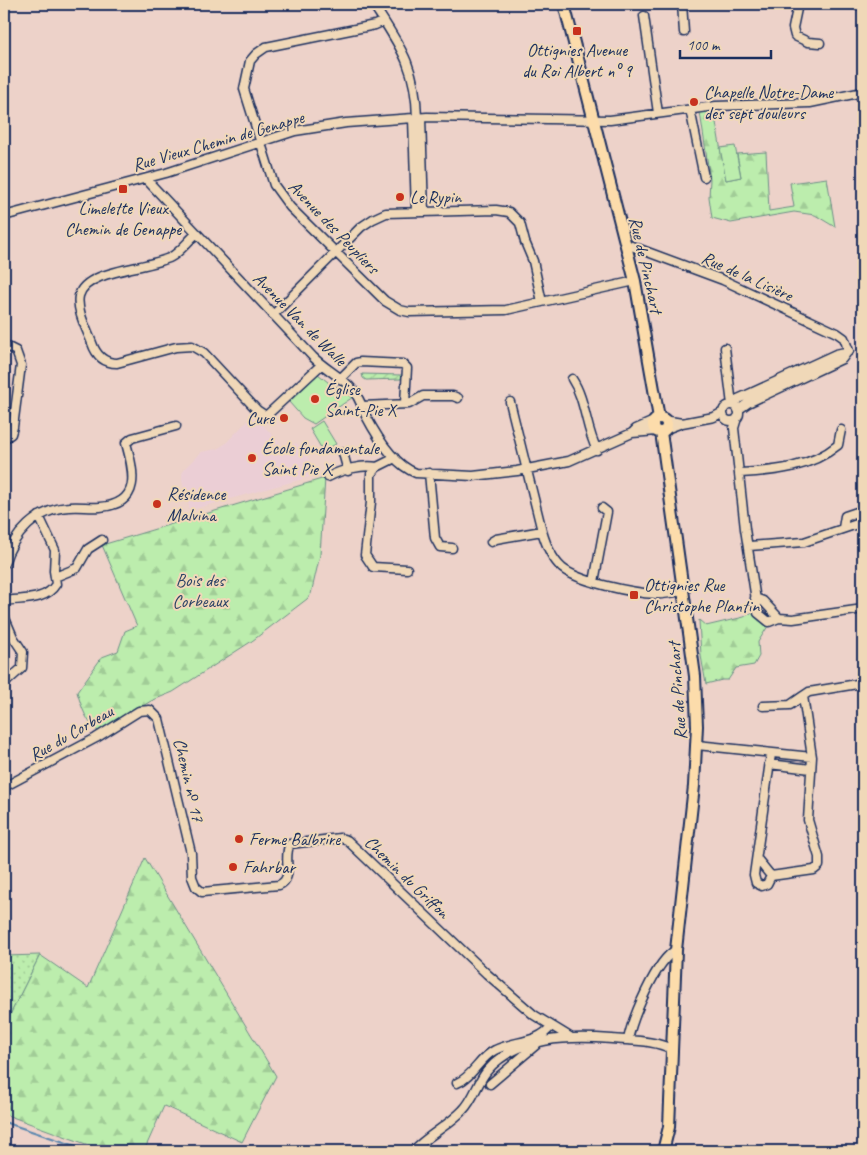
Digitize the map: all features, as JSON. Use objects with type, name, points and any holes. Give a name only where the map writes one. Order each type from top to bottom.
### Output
[{"type":"main road","name":"Rue de Pinchart","points":[[564,4],[635,281],[660,425],[695,684],[697,745],[676,950],[669,1127],[663,1151]]},
{"type":"street","points":[[373,4],[405,54],[415,87],[420,212]]},
{"type":"street","points":[[682,4],[684,32]]},
{"type":"street","points":[[798,4],[793,28],[795,36],[808,42],[820,42]]},
{"type":"street","points":[[854,4],[863,6]]},
{"type":"street","points":[[644,16],[658,113]]},
{"type":"street","name":"Avenue des Peupliers","points":[[384,21],[375,25],[262,49],[256,54],[248,67],[244,89],[270,175],[279,194],[385,301],[404,311],[506,310],[635,281]]},
{"type":"street","name":"Rue Vieux Chemin de Genappe","points":[[4,215],[146,178],[260,144],[295,131],[346,124],[417,118],[595,120],[690,109],[810,103],[863,92]]},
{"type":"street","points":[[690,109],[704,176]]},
{"type":"street","name":"Avenue Van de Walle","points":[[146,178],[196,234],[321,365],[353,390],[371,424],[395,458],[410,471],[473,476],[527,469],[569,461],[597,450],[632,433],[636,429],[682,423],[732,412]]},
{"type":"street","points":[[273,314],[361,227],[386,213],[496,210],[513,214],[520,223],[524,242],[533,261],[542,302]]},
{"type":"street","points":[[196,234],[170,258],[88,282],[79,294],[80,311],[95,350],[104,360],[117,363],[176,347],[192,346],[204,353],[257,410],[266,416],[321,365]]},
{"type":"street","name":"Rue de la Lisière","points":[[626,244],[723,280],[830,330],[842,336],[848,349]]},
{"type":"street","points":[[732,412],[842,359],[848,349],[856,342]]},
{"type":"street","points":[[4,345],[16,351],[21,362],[13,427],[9,436],[4,439]]},
{"type":"street","points":[[725,348],[756,611],[767,621],[863,609]]},
{"type":"street","points":[[340,380],[356,363],[404,364],[407,368],[405,403]]},
{"type":"street","points":[[572,379],[579,390],[590,437],[597,450]]},
{"type":"street","points":[[362,406],[410,404],[423,396],[453,396],[458,398]]},
{"type":"street","points":[[510,402],[542,531],[551,554],[560,566],[578,577],[594,582],[657,594],[683,591]]},
{"type":"street","points":[[4,564],[6,552],[22,530],[39,516],[63,508],[96,507],[118,503],[130,492],[132,467],[126,443],[132,438],[176,426]]},
{"type":"street","points":[[740,473],[780,470],[818,458],[838,445],[841,430]]},
{"type":"street","points":[[342,453],[348,471]]},
{"type":"street","points":[[395,458],[377,467],[371,474],[371,502],[365,559],[378,568],[407,569]]},
{"type":"street","points":[[328,477],[336,473],[366,466],[377,467]]},
{"type":"street","points":[[429,474],[435,538],[440,547],[452,548]]},
{"type":"street","points":[[594,582],[607,512],[602,508]]},
{"type":"street","points":[[843,528],[845,516],[863,510]]},
{"type":"street","points":[[4,600],[45,595],[56,584],[55,550],[39,516]]},
{"type":"street","points":[[749,546],[804,542],[824,537],[843,528],[863,522]]},
{"type":"street","points":[[491,542],[496,539],[542,531]]},
{"type":"street","points":[[55,577],[77,568],[88,550],[102,540]]},
{"type":"street","points":[[755,598],[761,599],[779,618]]},
{"type":"street","points":[[4,616],[13,637],[23,652],[22,668],[4,684]]},
{"type":"street","points":[[763,706],[790,705],[810,692],[863,683]]},
{"type":"street","points":[[770,876],[814,870],[819,866],[819,857],[808,820],[812,757],[803,696]]},
{"type":"street","points":[[790,705],[806,716]]},
{"type":"street","name":"Rue du Corbeau","points":[[4,787],[96,738],[139,711],[144,709],[154,711]]},
{"type":"street","name":"Chemin nᵒ 17","points":[[154,711],[160,722],[191,857]]},
{"type":"street","points":[[697,745],[812,757]]},
{"type":"street","points":[[770,876],[766,884],[756,884],[754,875],[758,860],[771,754]]},
{"type":"street","points":[[769,764],[811,769]]},
{"type":"street","name":"Chemin du Griffon","points":[[191,857],[192,876],[196,887],[202,892],[262,887],[284,883],[288,877],[286,852],[290,844],[340,838],[347,840],[487,974],[534,1015],[570,1037]]},
{"type":"street","points":[[758,860],[770,876]]},
{"type":"street","points":[[628,1040],[632,1026],[656,973],[662,962],[676,950]]},
{"type":"street","points":[[457,1083],[464,1080],[478,1062],[492,1052],[545,1034],[550,1026]]},
{"type":"street","points":[[413,1151],[431,1134],[463,1110],[479,1082],[491,1066],[508,1055],[539,1043],[570,1037],[628,1040],[664,1045],[672,1050]]},
{"type":"street","points":[[490,1084],[539,1043]]},
{"type":"shaded area","name":"École fondamentale Saint Pie X","points":[[253,415],[287,450],[296,443],[305,452],[317,475],[190,510],[182,481],[184,469],[201,452],[217,449],[225,444]]},
{"type":"green space","points":[[714,111],[726,180],[741,177],[737,154],[766,152],[769,211],[794,207],[790,183],[827,178],[835,227],[815,215],[794,212],[731,223],[712,218],[709,197],[710,179],[700,112]]},
{"type":"green space","points":[[735,146],[741,177],[726,180],[720,148]]},
{"type":"green space","points":[[318,374],[334,387],[340,386],[348,389],[353,397],[314,424],[303,418],[289,402]]},
{"type":"green space","points":[[362,374],[402,375],[401,379],[366,380]]},
{"type":"green space","points":[[322,421],[336,444],[323,451],[310,429]]},
{"type":"green space","name":"Bois des Corbeaux","points":[[325,478],[320,555],[311,594],[307,599],[252,641],[173,692],[151,701],[99,732],[85,714],[77,692],[102,657],[118,651],[125,631],[137,626],[102,545]]},
{"type":"green space","points":[[753,612],[768,626],[758,642],[759,656],[754,665],[736,668],[728,680],[706,684],[701,656],[699,620],[706,626],[744,617]]},
{"type":"green space","points":[[145,858],[276,1076],[242,1142],[164,1106],[144,1151],[105,1151],[4,1114],[4,1027],[40,955],[88,988]]},
{"type":"green space","points":[[40,955],[4,1027],[4,956]]},
{"type":"waterway","points":[[4,1122],[91,1151]]},
{"type":"place","name":"Ottignies Avenue du Roi Albert n° 9","points":[[577,31]]},
{"type":"place","name":"Chapelle Notre-Dame des sept douleurs","points":[[694,102]]},
{"type":"place","name":"Limelette Vieux Chemin de Genappe","points":[[123,189]]},
{"type":"place","name":"Le Rypin","points":[[400,197]]},
{"type":"place","name":"Église Saint-Pie X","points":[[315,399]]},
{"type":"place","name":"Cure","points":[[284,418]]},
{"type":"place","name":"École fondamentale Saint Pie X","points":[[252,458]]},
{"type":"place","name":"Résidence Malvina","points":[[157,504]]},
{"type":"place","name":"Ottignies Rue Christophe Plantin","points":[[634,595]]},
{"type":"place","name":"Ferme Balbrire","points":[[239,839]]},
{"type":"place","name":"Fahrbar","points":[[233,867]]}]
